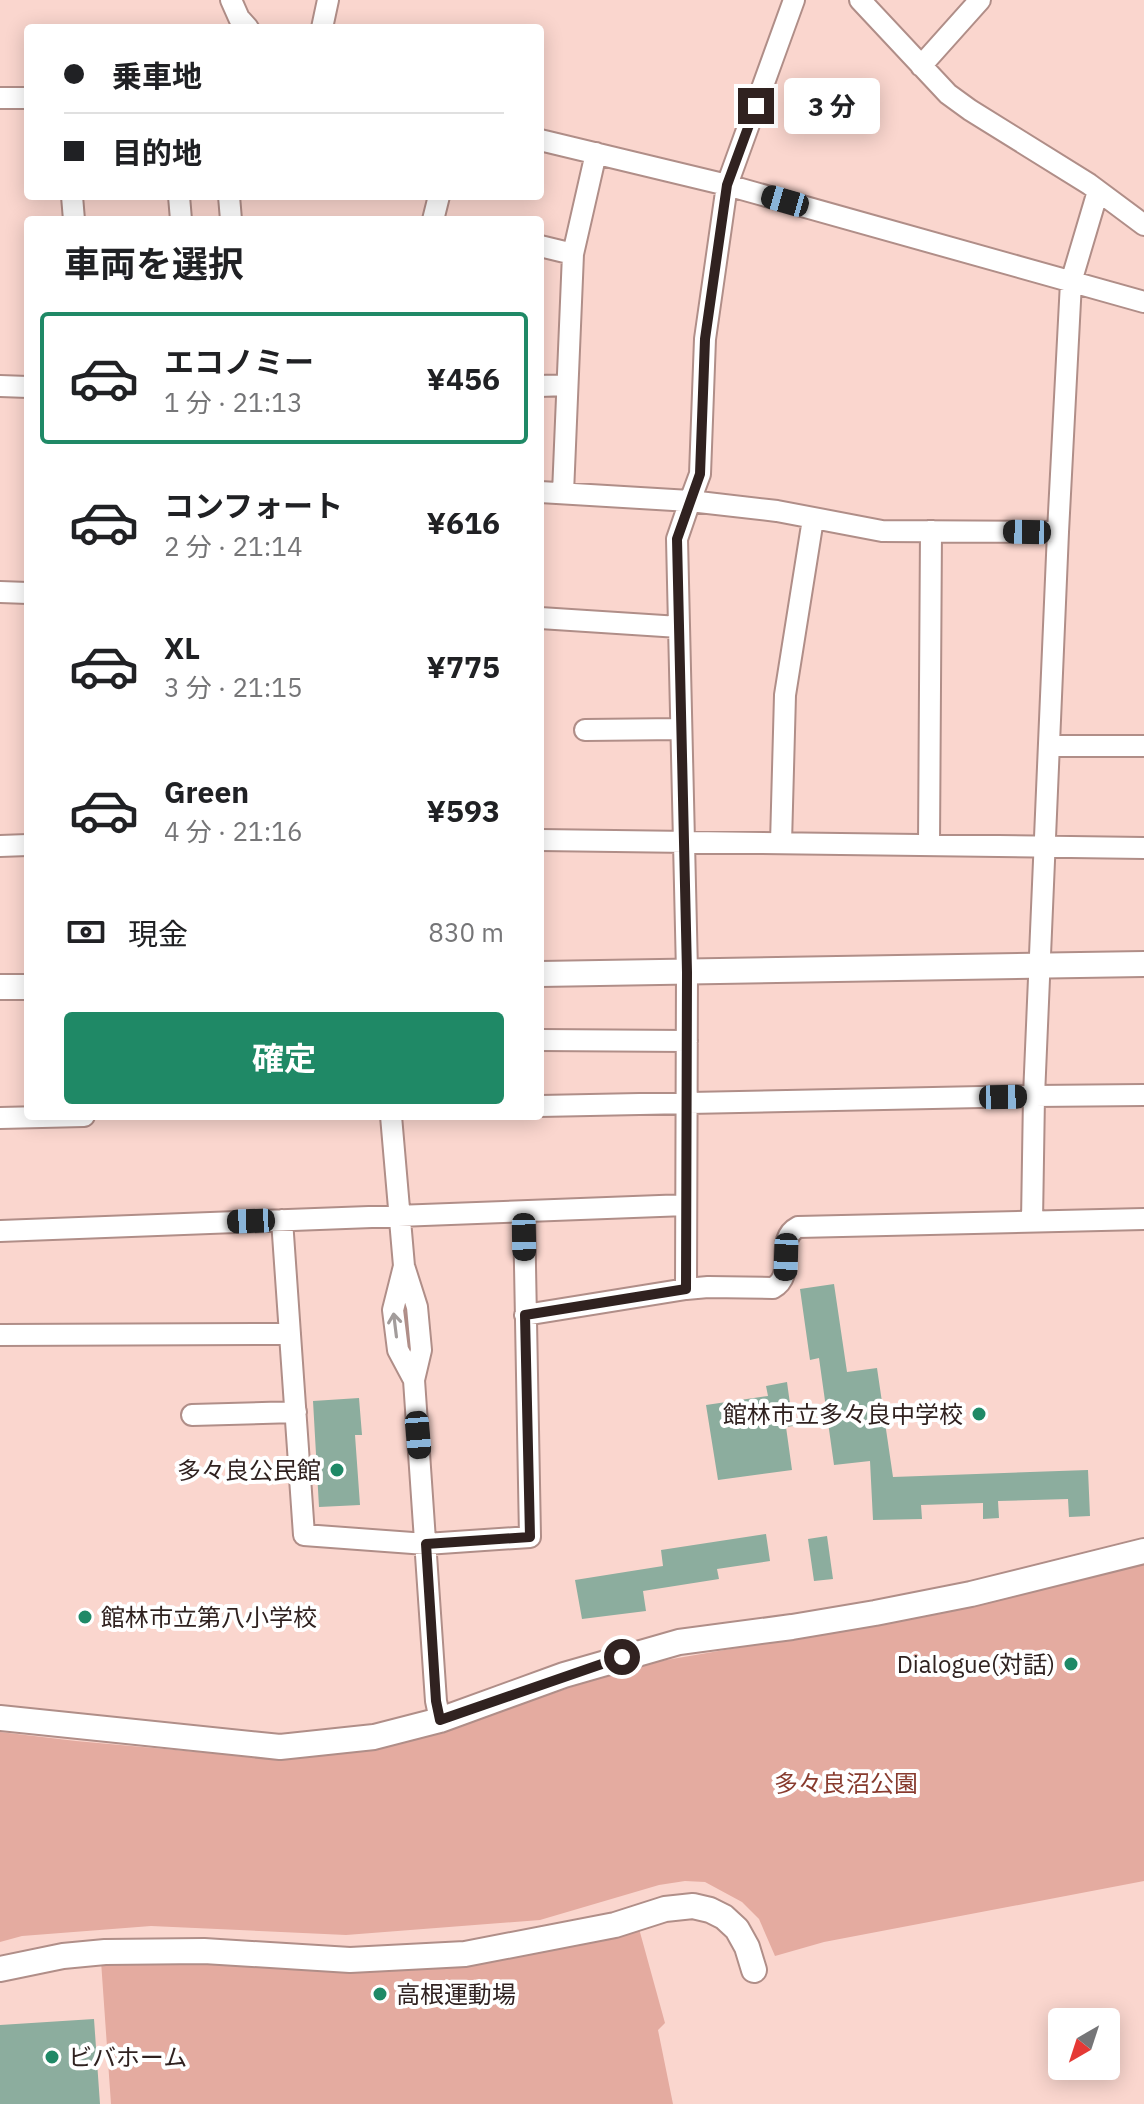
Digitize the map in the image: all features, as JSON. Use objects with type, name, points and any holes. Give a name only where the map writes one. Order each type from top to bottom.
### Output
[{"type":"street","points":[[231,0],[244,24]]},
{"type":"street","points":[[323,24],[328,0]]},
{"type":"street","points":[[686,1289],[687,972],[677,539],[700,474],[705,339],[727,185],[794,0]]},
{"type":"street","points":[[860,0],[948,94],[1098,191],[1144,225]]},
{"type":"street","points":[[921,66],[980,0]]},
{"type":"street","points":[[0,98],[24,98]]},
{"type":"street","points":[[544,141],[727,185],[1144,302]]},
{"type":"street","points":[[563,493],[573,254],[596,153]]},
{"type":"street","points":[[1032,1221],[1034,1096],[1071,282],[1098,191]]},
{"type":"street","points":[[544,247],[573,254]]},
{"type":"street","points":[[544,386],[566,385]]},
{"type":"street","points":[[0,388],[24,387]]},
{"type":"street","points":[[544,492],[690,501],[777,511],[882,531],[1058,532]]},
{"type":"street","points":[[781,843],[785,695],[813,519]]},
{"type":"street","points":[[929,844],[931,531]]},
{"type":"street","points":[[0,592],[24,593]]},
{"type":"street","points":[[544,618],[679,627]]},
{"type":"street","points":[[585,730],[681,729]]},
{"type":"street","points":[[1050,746],[1144,746]]},
{"type":"street","points":[[544,840],[1144,848]]},
{"type":"street","points":[[0,846],[24,845]]},
{"type":"street","points":[[544,974],[1144,964]]},
{"type":"street","points":[[0,987],[24,987]]},
{"type":"street","points":[[544,1040],[687,1041]]},
{"type":"street","points":[[544,1106],[1144,1095]]},
{"type":"street","points":[[0,1118],[24,1117]]},
{"type":"street","points":[[391,1120],[404,1266],[393,1310],[398,1350],[414,1380],[436,1701],[440,1720]]},
{"type":"street","points":[[0,1231],[686,1205]]},
{"type":"street","points":[[282,1220],[304,1535],[426,1544],[530,1537],[524,1212]]},
{"type":"street","points":[[525,1315],[686,1289],[773,1288],[782,1283],[785,1276],[786,1238],[790,1231],[798,1227],[1144,1219]]},
{"type":"street","points":[[0,1335],[290,1334]]},
{"type":"street","points":[[192,1415],[296,1412]]},
{"type":"street","points":[[0,1718],[280,1747],[374,1737],[440,1720],[564,1675],[679,1642],[875,1613],[971,1594],[1144,1551]]},
{"type":"street","points":[[0,1969],[63,1956],[105,1952],[204,1951],[330,1960],[465,1954],[615,1925],[665,1909],[693,1906],[724,1917],[737,1929],[754,1970]]},
{"type":"green space","name":"多々良沼公園","points":[[1144,1564],[1144,1881],[824,1942],[775,1956],[759,1919],[742,1902],[705,1882],[685,1881],[659,1885],[540,1920],[346,1935],[151,1926],[22,1936],[0,1942],[0,1732],[264,1758],[347,1753],[408,1742],[637,1665],[934,1614]]},
{"type":"green space","name":"高根運動場","points":[[638,1925],[665,2023],[658,2030],[673,2104],[111,2104],[101,1961],[141,1957],[245,1965]]},
{"type":"building","points":[[834,1284],[847,1372],[877,1368],[893,1477],[1088,1470],[1090,1516],[1069,1517],[1068,1499],[998,1501],[999,1518],[983,1519],[983,1503],[921,1505],[922,1519],[873,1520],[870,1461],[834,1465],[819,1358],[810,1360],[800,1289]]},
{"type":"building","points":[[787,1382],[793,1426],[786,1427],[792,1470],[718,1480],[706,1405],[768,1396],[766,1386]]},
{"type":"building","name":"多々良公民館","points":[[359,1398],[362,1435],[355,1435],[360,1505],[319,1507],[313,1401]]},
{"type":"building","points":[[766,1534],[770,1561],[717,1569],[719,1579],[643,1591],[646,1611],[582,1619],[575,1580],[663,1566],[661,1550]]},
{"type":"building","points":[[827,1536],[833,1579],[814,1581],[808,1539]]},
{"type":"building","name":"ビバホーム","points":[[94,2019],[100,2104],[0,2104],[0,2025]]},
{"type":"place","name":"館林市立多々良中学校","points":[[979,1414]]},
{"type":"place","name":"多々良公民館","points":[[337,1470]]},
{"type":"place","name":"館林市立第八小学校","points":[[85,1617]]},
{"type":"place","name":"Dialogue(対話)","points":[[1071,1664]]},
{"type":"place","name":"高根運動場","points":[[380,1994]]},
{"type":"place","name":"ビバホーム","points":[[52,2057]]},
{"type":"route","points":[[622,1657],[440,1720],[436,1701],[426,1544],[530,1537],[525,1315],[686,1289],[687,972],[677,539],[700,474],[705,339],[727,185],[756,106]]}]
